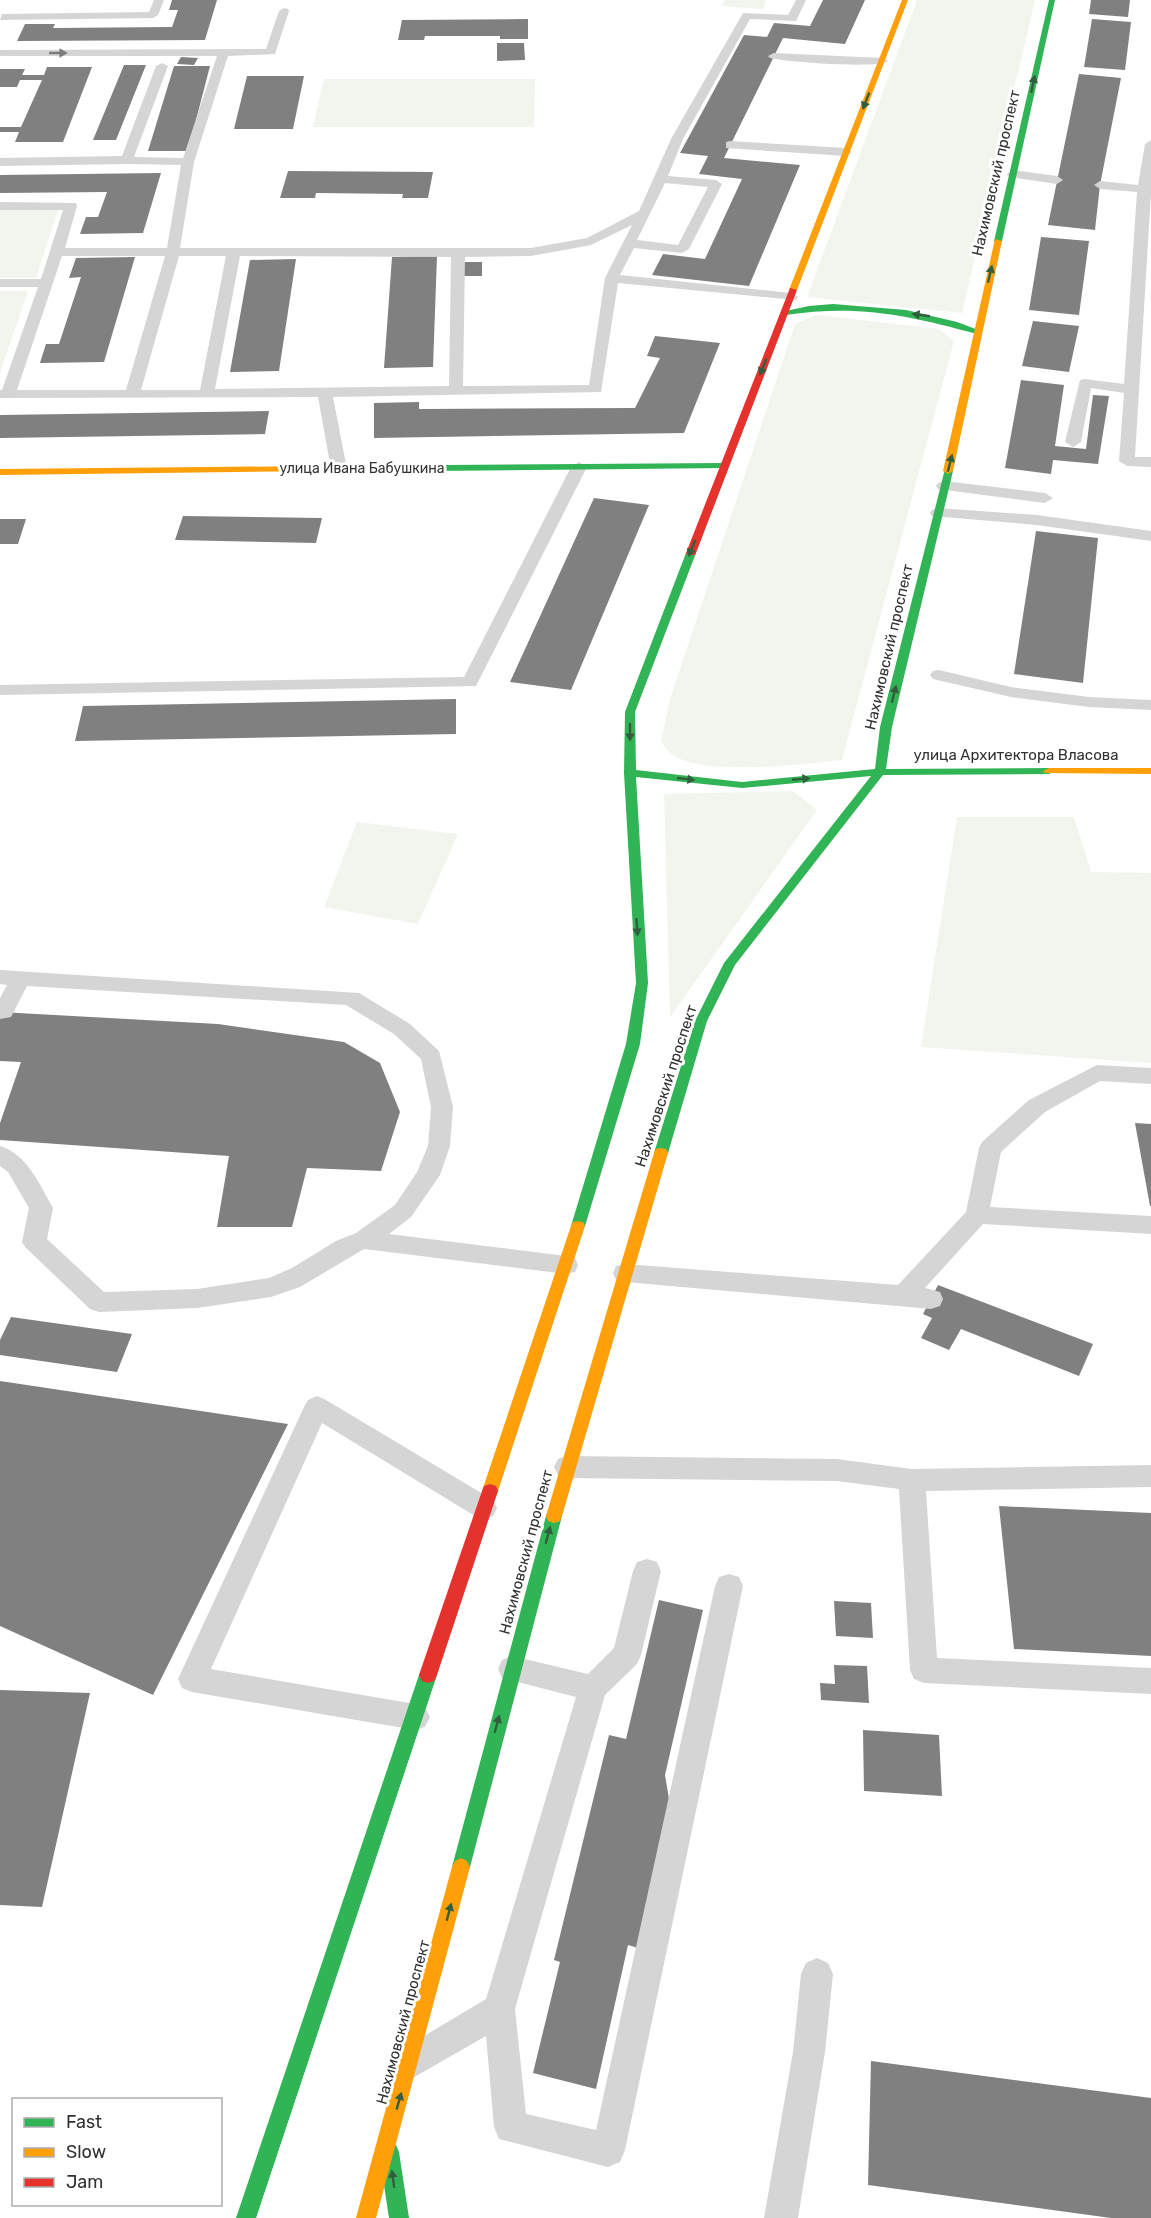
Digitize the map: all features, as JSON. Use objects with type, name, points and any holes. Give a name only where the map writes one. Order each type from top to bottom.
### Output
[{"type":"main road","points":[[246,2218],[566,1265],[633,1044],[642,982],[630,773],[630,712],[905,0]]},
{"type":"main road","name":"Нахимовский проспект","points":[[366,2218],[567,1467],[700,1021],[730,963],[880,772],[886,728],[938,513],[1052,0]]},
{"type":"main road","points":[[784,312],[814,306],[882,310],[940,319],[977,331]]},
{"type":"main road","name":"улица Ивана Бабушкина","points":[[0,472],[724,466]]},
{"type":"main road","name":"улица Архитектора Власова","points":[[630,773],[742,785],[880,772],[1151,771]]},
{"type":"main road","points":[[388,2140],[399,2218]]},
{"type":"lane","points":[[3,16],[153,15],[159,0]]},
{"type":"lane","points":[[0,206],[71,206],[46,283],[4,394],[132,395],[596,389],[612,278],[747,15],[792,19],[801,0]]},
{"type":"lane","points":[[0,53],[271,52],[284,11]]},
{"type":"lane","points":[[132,395],[173,252],[188,162],[224,52]]},
{"type":"lane","points":[[774,56],[882,61]]},
{"type":"lane","points":[[127,160],[162,66]]},
{"type":"lane","points":[[1151,144],[1146,269],[1136,342],[1133,390],[1136,407],[1127,461],[1151,462]]},
{"type":"lane","points":[[730,145],[846,152]]},
{"type":"lane","points":[[0,162],[127,160],[188,162]]},
{"type":"lane","points":[[1013,174],[1057,180]]},
{"type":"lane","points":[[629,243],[682,249],[716,184],[661,179]]},
{"type":"lane","points":[[1100,185],[1148,189]]},
{"type":"lane","points":[[57,252],[531,252],[591,241],[644,213]]},
{"type":"lane","points":[[207,393],[234,251]]},
{"type":"lane","points":[[456,391],[458,253]]},
{"type":"lane","points":[[612,278],[791,297]]},
{"type":"lane","points":[[0,283],[46,283]]},
{"type":"lane","points":[[1136,342],[1151,341]]},
{"type":"lane","points":[[1073,442],[1085,383],[1133,390]]},
{"type":"lane","points":[[325,392],[339,469]]},
{"type":"lane","points":[[0,690],[470,682],[579,467]]},
{"type":"lane","points":[[944,486],[1046,498]]},
{"type":"lane","points":[[938,513],[1037,520],[1151,536]]},
{"type":"lane","points":[[939,675],[1011,692],[1089,702],[1151,705]]},
{"type":"lane","points":[[3,1012],[10,977],[351,998],[402,1029],[431,1056],[442,1107],[439,1146],[428,1175],[403,1211],[364,1240]]},
{"type":"lane","points":[[904,1295],[977,1215],[990,1148],[1037,1106],[1097,1073],[1151,1076]]},
{"type":"lane","points":[[0,1154],[16,1166],[41,1208],[34,1242],[99,1302],[240,1294],[291,1280],[352,1242],[364,1240],[566,1265]]},
{"type":"lane","points":[[977,1215],[1151,1225]]},
{"type":"lane","points":[[625,1273],[931,1299]]},
{"type":"lane","points":[[415,1717],[192,1679],[317,1407],[484,1508]]},
{"type":"lane","points":[[567,1467],[837,1470],[912,1480],[1151,1476]]},
{"type":"lane","points":[[912,1480],[924,1670],[1151,1681]]},
{"type":"lane","points":[[647,1571],[627,1655],[593,1688],[499,2009],[511,2127],[608,2150],[729,1586]]},
{"type":"lane","points":[[512,1669],[593,1688]]},
{"type":"lane","points":[[781,2218],[809,2052],[817,1974]]},
{"type":"lane","points":[[409,2064],[499,2009]]},
{"type":"shaded area","points":[[725,0],[766,0],[763,9],[722,6]]},
{"type":"shaded area","points":[[917,0],[1035,0],[962,313],[807,297]]},
{"type":"shaded area","points":[[324,79],[535,79],[534,127],[313,127]]},
{"type":"shaded area","points":[[0,210],[58,210],[36,278],[0,278]]},
{"type":"shaded area","points":[[0,291],[28,291],[0,373]]},
{"type":"shaded area","points":[[817,315],[939,329],[954,341],[842,760],[779,766],[726,767],[702,765],[683,760],[669,752],[661,741],[670,699],[795,324]]},
{"type":"shaded area","points":[[793,791],[817,810],[670,1017],[664,794]]},
{"type":"shaded area","points":[[957,817],[1074,817],[1091,872],[1151,873],[1151,1063],[921,1047]]},
{"type":"shaded area","points":[[357,822],[458,834],[418,924],[324,907]]},
{"type":"building","points":[[172,0],[217,0],[205,40],[17,41],[25,24],[55,24],[53,28],[172,27],[178,10],[169,10]]},
{"type":"building","points":[[823,0],[865,0],[845,44],[783,38],[724,158],[800,165],[749,286],[652,275],[663,254],[705,259],[742,179],[699,174],[708,156],[680,153],[744,35],[767,37],[774,23],[810,26]]},
{"type":"building","points":[[1091,0],[1130,0],[1128,17],[1089,14]]},
{"type":"building","points":[[528,19],[528,39],[500,39],[500,36],[425,36],[424,40],[398,40],[402,20]]},
{"type":"building","points":[[1092,19],[1131,22],[1125,70],[1084,67]]},
{"type":"building","points":[[497,43],[524,43],[525,60],[497,61]]},
{"type":"building","points":[[181,57],[198,58],[194,65],[177,64]]},
{"type":"building","points":[[124,65],[146,65],[116,140],[93,140]]},
{"type":"building","points":[[174,66],[210,66],[188,151],[148,151]]},
{"type":"building","points":[[47,67],[92,67],[63,142],[15,142],[19,132],[0,132],[0,127],[21,127],[42,80],[20,80],[17,87],[0,87],[0,69],[25,69],[22,75],[44,75]]},
{"type":"building","points":[[1079,74],[1121,78],[1100,185],[1095,230],[1048,225]]},
{"type":"building","points":[[247,76],[304,76],[293,129],[234,129]]},
{"type":"building","points":[[288,171],[433,172],[428,198],[402,198],[403,194],[316,193],[315,198],[280,198]]},
{"type":"building","points":[[161,173],[143,233],[80,234],[86,217],[98,217],[107,192],[0,193],[0,175]]},
{"type":"building","points":[[1041,237],[1089,241],[1079,315],[1029,310]]},
{"type":"building","points":[[437,256],[433,367],[384,368],[392,257]]},
{"type":"building","points":[[135,257],[104,362],[40,363],[46,344],[59,344],[81,277],[69,278],[76,258]]},
{"type":"building","points":[[296,259],[279,371],[230,372],[250,260]]},
{"type":"building","points":[[461,262],[482,262],[482,276],[460,276]]},
{"type":"building","points":[[1033,321],[1079,326],[1069,372],[1022,366]]},
{"type":"building","points":[[655,336],[720,343],[684,433],[374,438],[374,403],[419,402],[419,409],[635,408],[660,358],[647,356]]},
{"type":"building","points":[[1021,380],[1064,385],[1055,446],[1086,449],[1093,395],[1109,396],[1098,464],[1053,460],[1051,474],[1005,468]]},
{"type":"building","points":[[269,411],[265,434],[0,438],[0,415]]},
{"type":"building","points":[[594,498],[649,505],[571,690],[510,682]]},
{"type":"building","points":[[183,516],[322,518],[316,543],[175,540]]},
{"type":"building","points":[[0,519],[26,519],[18,544],[0,544]]},
{"type":"building","points":[[1036,531],[1098,538],[1083,683],[1014,674]]},
{"type":"building","points":[[456,699],[456,734],[75,741],[83,706]]},
{"type":"building","points":[[0,1012],[218,1024],[344,1042],[380,1063],[400,1112],[381,1171],[307,1168],[292,1227],[217,1227],[229,1156],[0,1140],[0,1123],[21,1062],[0,1061]]},
{"type":"building","points":[[1135,1123],[1151,1124],[1151,1206],[1150,1206]]},
{"type":"building","points":[[938,1285],[1093,1344],[1079,1376],[961,1329],[949,1350],[921,1338],[932,1318],[923,1314]]},
{"type":"building","points":[[11,1317],[132,1334],[117,1372],[0,1355],[0,1340]]},
{"type":"building","points":[[0,1381],[288,1424],[153,1695],[0,1626]]},
{"type":"building","points":[[999,1506],[1151,1513],[1151,1656],[1014,1649]]},
{"type":"building","points":[[659,1600],[703,1610],[665,1775],[670,1805],[638,1948],[628,1945],[596,2089],[533,2073],[560,1962],[554,1960],[609,1735],[626,1739]]},
{"type":"building","points":[[834,1601],[871,1603],[873,1638],[836,1636]]},
{"type":"building","points":[[834,1665],[867,1666],[869,1703],[821,1700],[820,1683],[835,1684]]},
{"type":"building","points":[[0,1690],[90,1693],[42,1907],[0,1905]]},
{"type":"building","points":[[863,1730],[939,1735],[942,1796],[864,1791]]},
{"type":"building","points":[[871,2061],[1151,2098],[1151,2218],[1111,2218],[868,2185]]},
{"type":"traffic: fast","points":[[998,241],[1052,0]]},
{"type":"traffic: fast","points":[[785,312],[833,307],[882,309],[930,317],[977,331]]},
{"type":"traffic: fast","points":[[321,469],[724,466]]},
{"type":"traffic: fast","points":[[661,1153],[701,1021],[730,963],[880,772],[886,727],[948,471]]},
{"type":"traffic: fast","points":[[578,1226],[633,1044],[642,983],[630,773],[630,712],[691,553]]},
{"type":"traffic: fast","points":[[630,773],[742,785],[880,772],[1049,771]]},
{"type":"traffic: fast","points":[[461,1867],[554,1516]]},
{"type":"traffic: fast","points":[[246,2218],[428,1675]]},
{"type":"traffic: fast","points":[[389,2152],[399,2218]]},
{"type":"traffic: slow","points":[[793,290],[905,0]]},
{"type":"traffic: slow","points":[[948,471],[998,241]]},
{"type":"traffic: slow","points":[[0,472],[321,469]]},
{"type":"traffic: slow","points":[[1049,771],[1151,771]]},
{"type":"traffic: slow","points":[[554,1516],[661,1153]]},
{"type":"traffic: slow","points":[[490,1491],[578,1226]]},
{"type":"traffic: slow","points":[[366,2218],[461,1867]]},
{"type":"traffic: jam","points":[[691,553],[793,290]]},
{"type":"traffic: jam","points":[[428,1675],[490,1491]]}]
